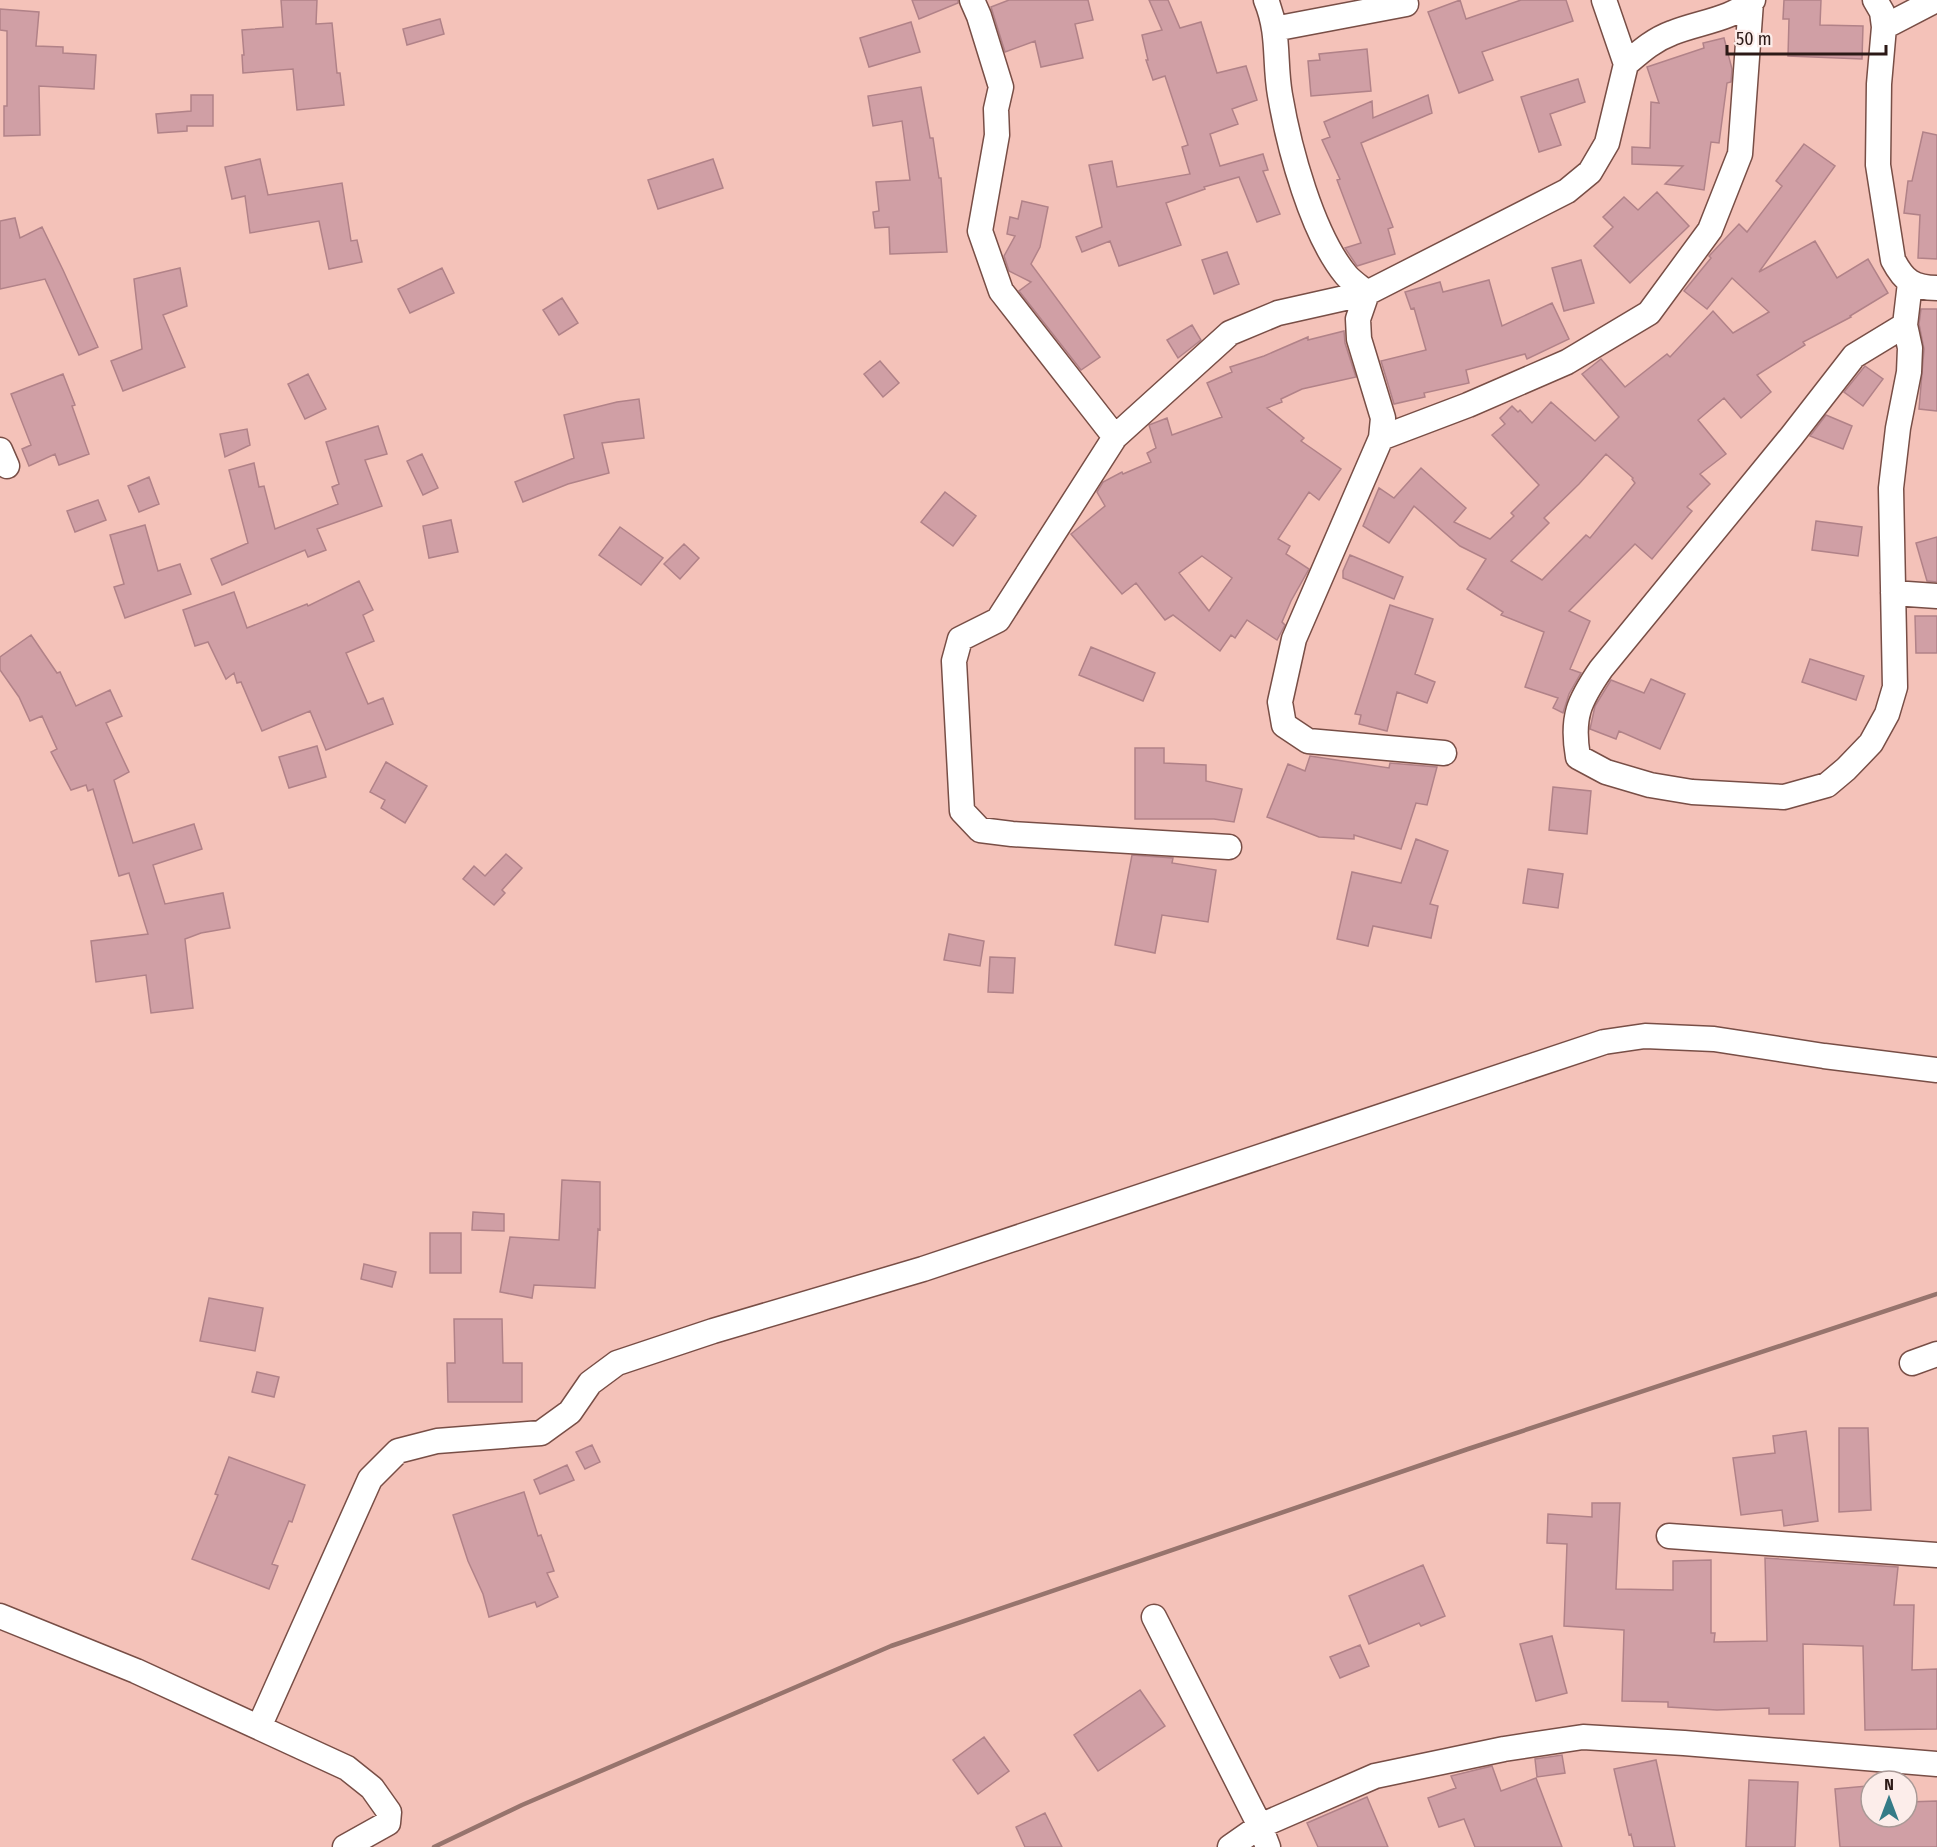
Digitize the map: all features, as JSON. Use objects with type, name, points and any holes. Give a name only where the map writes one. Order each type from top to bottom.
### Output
[{"type":"street","points":[[972,0],[1001,87],[996,109],[997,135],[980,231],[1000,291],[1115,437]]},
{"type":"street","points":[[1266,0],[1277,39],[1279,94],[1296,166],[1326,243],[1347,276],[1367,293]]},
{"type":"street","points":[[1229,847],[1012,834],[980,830],[962,811],[954,661],[960,639],[998,620],[1115,437],[1230,333],[1278,313],[1367,293],[1567,191],[1590,172],[1607,143],[1626,64],[1604,0]]},
{"type":"street","points":[[1875,0],[1882,12],[1884,27],[1879,84],[1878,165],[1893,260],[1900,274],[1910,283],[1927,288],[1937,288]]},
{"type":"street","points":[[1884,27],[1936,0]]},
{"type":"street","points":[[1626,64],[1651,43],[1671,33],[1729,15],[1752,1]]},
{"type":"street","points":[[1381,438],[1468,405],[1567,362],[1649,313],[1710,230],[1740,154],[1752,1]]},
{"type":"street","points":[[1274,29],[1406,4]]},
{"type":"street","points":[[1905,325],[1854,356],[1791,437],[1601,669],[1586,691],[1576,714],[1575,739],[1578,757],[1606,772],[1650,785],[1692,792],[1784,797],[1827,785],[1871,743],[1887,714],[1895,687],[1891,488],[1898,428],[1909,372],[1910,348],[1905,325],[1910,283]]},
{"type":"street","points":[[1367,293],[1359,320],[1359,339],[1383,418],[1381,438],[1294,639],[1280,702],[1284,725],[1308,741],[1444,753]]},
{"type":"street","points":[[1893,593],[1937,596]]},
{"type":"street","points":[[259,1727],[370,1479],[398,1451],[437,1442],[541,1433],[570,1412],[590,1383],[617,1363],[713,1331],[923,1269],[1604,1042],[1645,1036],[1714,1039],[1937,1070]]},
{"type":"street","points":[[1912,1363],[1937,1354]]},
{"type":"street","points":[[1669,1536],[1937,1555]]},
{"type":"street","points":[[0,1616],[136,1671],[347,1768],[372,1788],[389,1812],[388,1823],[345,1847]]},
{"type":"street","points":[[1154,1617],[1264,1836]]},
{"type":"street","points":[[1230,1847],[1264,1836],[1375,1776],[1504,1749],[1584,1737],[1937,1764]]},
{"type":"building","points":[[281,0],[317,0],[316,24],[332,23],[337,73],[340,73],[344,105],[297,110],[293,69],[243,73],[242,30],[283,27]]},
{"type":"building","points":[[912,0],[958,0],[958,3],[919,19]]},
{"type":"building","points":[[1009,0],[1088,0],[1093,20],[1075,24],[1083,58],[1041,67],[1035,41],[1005,52],[991,7]]},
{"type":"building","points":[[1149,0],[1168,0],[1180,28],[1201,22],[1217,73],[1246,66],[1257,100],[1232,109],[1238,124],[1210,134],[1220,166],[1263,154],[1268,170],[1263,171],[1280,214],[1257,222],[1239,177],[1204,187],[1205,189],[1166,203],[1181,245],[1119,266],[1110,241],[1082,252],[1076,237],[1102,227],[1089,165],[1112,161],[1117,187],[1190,174],[1182,147],[1188,145],[1165,76],[1153,80],[1146,60],[1148,60],[1142,35],[1162,30]]},
{"type":"building","points":[[1460,0],[1466,19],[1521,0],[1566,0],[1573,21],[1482,52],[1493,80],[1459,93],[1428,12]]},
{"type":"building","points":[[1784,0],[1821,0],[1820,25],[1863,26],[1862,59],[1788,56],[1789,19],[1783,19]]},
{"type":"building","points":[[0,9],[39,12],[36,46],[63,47],[63,53],[96,55],[94,89],[39,86],[40,135],[4,136],[4,106],[7,106],[7,31],[0,30]]},
{"type":"building","points":[[440,19],[444,34],[407,45],[403,29]]},
{"type":"building","points":[[911,22],[920,52],[869,67],[860,38]]},
{"type":"building","points":[[1724,38],[1732,69],[1731,82],[1727,83],[1719,143],[1711,142],[1704,190],[1665,184],[1683,166],[1632,164],[1632,147],[1650,148],[1651,102],[1659,103],[1647,67],[1704,48],[1703,43]]},
{"type":"building","points":[[1367,49],[1371,91],[1311,96],[1308,61],[1320,60],[1319,54]]},
{"type":"building","points":[[1578,79],[1585,102],[1550,114],[1561,145],[1539,152],[1521,97]]},
{"type":"building","points":[[921,87],[930,138],[933,138],[939,178],[941,178],[947,252],[890,254],[889,227],[875,228],[873,212],[879,211],[876,182],[910,180],[902,121],[873,126],[868,96]]},
{"type":"building","points":[[191,95],[213,95],[213,126],[187,126],[187,131],[158,133],[156,114],[191,111]]},
{"type":"building","points":[[1428,95],[1432,113],[1361,143],[1393,227],[1388,229],[1395,254],[1357,266],[1345,248],[1361,243],[1337,180],[1340,179],[1322,140],[1330,137],[1324,122],[1372,101],[1373,118]]},
{"type":"building","points":[[1923,132],[1937,135],[1937,259],[1918,258],[1920,215],[1904,213],[1908,181],[1912,181]]},
{"type":"building","points":[[1804,144],[1835,166],[1759,272],[1815,241],[1837,278],[1868,259],[1888,293],[1851,317],[1803,342],[1805,345],[1757,375],[1771,392],[1741,418],[1724,398],[1698,420],[1726,454],[1700,474],[1710,484],[1687,507],[1692,511],[1652,559],[1635,544],[1569,611],[1590,621],[1570,669],[1581,673],[1569,694],[1563,713],[1553,708],[1558,698],[1525,687],[1544,632],[1501,615],[1503,612],[1467,589],[1486,559],[1460,546],[1414,506],[1389,543],[1363,526],[1379,488],[1394,498],[1421,468],[1466,508],[1454,522],[1490,539],[1514,516],[1511,513],[1539,485],[1492,435],[1505,424],[1500,418],[1512,406],[1518,412],[1520,410],[1532,423],[1551,402],[1595,441],[1619,417],[1582,374],[1601,359],[1625,387],[1667,354],[1670,357],[1713,311],[1733,333],[1769,312],[1732,278],[1707,309],[1684,291],[1711,258],[1709,256],[1739,224],[1747,232],[1782,186],[1776,181]],"holes":[[[1606,454],[1633,478],[1635,483],[1590,538],[1586,535],[1542,580],[1511,561],[1549,523],[1544,518]]]},
{"type":"building","points":[[260,159],[268,195],[342,183],[351,241],[357,240],[362,262],[329,269],[319,221],[250,233],[245,196],[232,199],[225,167]]},
{"type":"building","points":[[713,159],[723,188],[658,209],[648,180]]},
{"type":"building","points":[[1657,192],[1689,226],[1630,283],[1594,246],[1613,227],[1603,217],[1624,197],[1638,210]]},
{"type":"building","points":[[1022,201],[1048,207],[1040,247],[1031,264],[1100,357],[1081,370],[1019,291],[1031,282],[1009,271],[1004,256],[1015,236],[1007,234],[1010,217],[1018,219]]},
{"type":"building","points":[[15,218],[20,238],[42,227],[98,347],[79,355],[45,279],[0,289],[0,221]]},
{"type":"building","points":[[1227,252],[1239,284],[1214,294],[1202,260]]},
{"type":"building","points":[[1581,260],[1594,303],[1564,311],[1552,268]]},
{"type":"building","points":[[180,268],[187,306],[163,315],[185,367],[123,391],[111,361],[142,349],[134,279]]},
{"type":"building","points":[[442,268],[454,293],[410,313],[398,289]]},
{"type":"building","points":[[1489,280],[1502,326],[1552,303],[1569,339],[1527,359],[1525,354],[1466,370],[1469,383],[1424,393],[1425,397],[1394,404],[1381,361],[1426,350],[1414,308],[1411,309],[1405,292],[1440,282],[1443,292]]},
{"type":"building","points":[[562,298],[578,323],[559,335],[543,310]]},
{"type":"building","points":[[1921,309],[1937,309],[1937,411],[1919,409],[1924,349],[1919,324]]},
{"type":"building","points":[[1192,325],[1201,340],[1178,358],[1167,340]]},
{"type":"building","points":[[1344,331],[1345,343],[1356,377],[1302,389],[1281,399],[1282,402],[1267,408],[1304,438],[1301,441],[1341,469],[1319,500],[1309,492],[1278,539],[1290,546],[1286,554],[1309,569],[1291,601],[1282,622],[1285,625],[1277,640],[1247,620],[1235,638],[1231,635],[1220,651],[1173,615],[1165,620],[1136,583],[1122,594],[1071,534],[1105,506],[1097,492],[1103,482],[1122,472],[1123,474],[1151,462],[1147,453],[1156,448],[1149,425],[1167,418],[1172,435],[1222,417],[1207,383],[1232,372],[1230,367],[1264,356],[1308,337],[1308,340]],"holes":[[[1202,556],[1232,578],[1209,611],[1179,573]]]},
{"type":"building","points":[[880,361],[899,383],[883,397],[864,374]]},
{"type":"building","points":[[1865,366],[1883,379],[1863,406],[1844,392]]},
{"type":"building","points":[[63,374],[75,405],[72,406],[89,454],[59,465],[55,454],[29,466],[22,449],[31,445],[11,394]]},
{"type":"building","points":[[308,374],[326,409],[305,419],[288,384]]},
{"type":"building","points":[[639,399],[644,438],[602,443],[609,473],[568,484],[523,502],[515,482],[574,458],[564,415]]},
{"type":"building","points":[[1826,415],[1852,426],[1843,449],[1810,436]]},
{"type":"building","points":[[378,426],[387,454],[365,460],[382,506],[317,529],[326,550],[308,557],[305,550],[222,585],[211,559],[248,543],[229,470],[254,463],[259,487],[264,486],[275,529],[338,504],[332,487],[339,484],[326,442]]},
{"type":"building","points":[[247,429],[250,445],[225,457],[220,434]]},
{"type":"building","points":[[422,454],[438,488],[423,495],[407,461]]},
{"type":"building","points":[[149,477],[159,504],[139,512],[128,486]]},
{"type":"building","points":[[945,492],[976,516],[953,546],[921,522]]},
{"type":"building","points":[[98,500],[106,520],[75,532],[67,511]]},
{"type":"building","points":[[451,520],[458,552],[429,558],[423,526]]},
{"type":"building","points":[[1816,521],[1862,527],[1858,556],[1812,550]]},
{"type":"building","points":[[145,525],[158,571],[180,564],[191,594],[125,618],[114,587],[124,584],[110,535]]},
{"type":"building","points":[[620,527],[663,558],[641,585],[599,555]]},
{"type":"building","points":[[1937,537],[1937,582],[1927,581],[1916,543]]},
{"type":"building","points":[[684,544],[699,558],[680,579],[664,564]]},
{"type":"building","points":[[1350,555],[1403,577],[1394,599],[1343,578],[1343,571]]},
{"type":"building","points":[[359,581],[373,610],[363,615],[374,641],[346,653],[368,704],[383,698],[393,724],[326,750],[310,711],[262,731],[241,682],[237,683],[234,673],[226,679],[208,642],[195,646],[183,610],[234,592],[247,628],[307,604],[308,606]]},
{"type":"building","points":[[1390,605],[1433,619],[1415,674],[1435,682],[1427,703],[1397,692],[1387,731],[1359,724],[1361,715],[1355,714]]},
{"type":"building","points":[[1915,616],[1937,616],[1937,653],[1916,653]]},
{"type":"building","points":[[31,635],[57,673],[60,672],[76,706],[110,690],[122,716],[106,723],[129,772],[114,780],[133,843],[194,824],[202,849],[153,865],[165,904],[223,893],[230,928],[201,933],[185,939],[193,1008],[151,1013],[146,975],[96,982],[91,941],[148,934],[129,873],[119,876],[93,789],[88,791],[86,785],[71,790],[51,752],[57,749],[42,716],[30,721],[19,697],[0,670],[0,657]]},
{"type":"building","points":[[1091,647],[1155,673],[1143,701],[1079,675]]},
{"type":"building","points":[[1810,659],[1864,676],[1856,700],[1802,682]]},
{"type":"building","points":[[1651,679],[1685,694],[1660,749],[1619,731],[1616,739],[1590,729],[1595,706],[1611,680],[1644,693]]},
{"type":"building","points":[[317,746],[326,777],[289,788],[279,757]]},
{"type":"building","points":[[1135,748],[1164,748],[1164,763],[1206,765],[1206,781],[1242,789],[1234,822],[1214,819],[1135,819]]},
{"type":"building","points":[[1310,756],[1389,768],[1390,763],[1437,767],[1427,805],[1416,803],[1401,849],[1354,835],[1354,839],[1319,837],[1267,817],[1288,764],[1305,771]]},
{"type":"building","points":[[386,762],[427,786],[405,823],[381,808],[385,800],[370,792]]},
{"type":"building","points":[[1553,787],[1591,791],[1587,834],[1549,830]]},
{"type":"building","points":[[1416,839],[1448,851],[1430,904],[1438,906],[1431,938],[1373,926],[1368,946],[1337,939],[1352,872],[1401,883]]},
{"type":"building","points":[[506,854],[522,868],[502,890],[505,893],[494,905],[463,879],[474,866],[485,876]]},
{"type":"building","points":[[1132,855],[1173,858],[1172,863],[1216,870],[1208,922],[1162,915],[1155,953],[1115,945]]},
{"type":"building","points":[[1528,869],[1563,874],[1558,908],[1523,903]]},
{"type":"building","points":[[949,934],[984,941],[980,966],[944,960]]},
{"type":"building","points":[[990,957],[1015,958],[1013,993],[988,992]]},
{"type":"building","points":[[562,1180],[600,1182],[600,1230],[598,1229],[595,1288],[534,1285],[532,1298],[500,1292],[510,1237],[559,1240]]},
{"type":"building","points":[[473,1212],[504,1214],[504,1231],[472,1230]]},
{"type":"building","points":[[430,1233],[461,1233],[461,1273],[430,1273]]},
{"type":"building","points":[[364,1264],[396,1272],[392,1287],[361,1279]]},
{"type":"building","points":[[209,1298],[263,1308],[255,1351],[200,1341]]},
{"type":"building","points":[[454,1319],[502,1319],[503,1363],[522,1363],[522,1402],[448,1402],[447,1363],[455,1363]]},
{"type":"building","points":[[257,1372],[279,1377],[274,1397],[252,1392]]},
{"type":"building","points":[[1839,1428],[1868,1428],[1871,1510],[1839,1512]]},
{"type":"building","points":[[1806,1431],[1818,1521],[1784,1526],[1782,1510],[1741,1515],[1733,1458],[1775,1453],[1773,1436]]},
{"type":"building","points":[[592,1445],[600,1462],[585,1469],[576,1452]]},
{"type":"building","points":[[229,1457],[305,1485],[292,1522],[289,1521],[272,1564],[278,1566],[269,1589],[192,1559],[218,1495],[215,1494]]},
{"type":"building","points":[[567,1465],[574,1480],[540,1494],[534,1480]]},
{"type":"building","points":[[524,1492],[538,1536],[541,1535],[554,1571],[547,1573],[558,1597],[537,1607],[535,1602],[489,1617],[483,1594],[468,1561],[453,1515]]},
{"type":"building","points":[[1592,1503],[1620,1503],[1616,1589],[1673,1590],[1673,1561],[1711,1560],[1711,1633],[1715,1633],[1714,1642],[1767,1641],[1765,1558],[1898,1567],[1894,1605],[1914,1605],[1912,1670],[1937,1669],[1937,1729],[1865,1730],[1863,1646],[1803,1644],[1804,1714],[1769,1714],[1769,1708],[1717,1710],[1668,1707],[1668,1702],[1622,1701],[1624,1630],[1564,1626],[1567,1544],[1547,1543],[1548,1514],[1592,1517]]},
{"type":"building","points":[[1423,1565],[1445,1616],[1421,1626],[1419,1623],[1369,1644],[1349,1596]]},
{"type":"building","points":[[1552,1636],[1567,1693],[1536,1701],[1520,1644]]},
{"type":"building","points":[[1360,1645],[1369,1666],[1340,1678],[1330,1657]]},
{"type":"building","points":[[1140,1690],[1165,1726],[1098,1771],[1074,1735]]},
{"type":"building","points":[[984,1737],[1009,1771],[978,1794],[953,1760]]},
{"type":"building","points":[[1562,1755],[1565,1773],[1537,1777],[1535,1759]]},
{"type":"building","points":[[1656,1760],[1675,1847],[1634,1847],[1631,1834],[1629,1835],[1614,1769]]},
{"type":"building","points":[[1492,1766],[1501,1791],[1536,1778],[1562,1847],[1475,1847],[1464,1819],[1439,1827],[1428,1798],[1456,1788],[1451,1776]]},
{"type":"building","points":[[1749,1780],[1798,1782],[1795,1847],[1746,1847]]},
{"type":"building","points":[[1859,1787],[1859,1829],[1919,1829],[1919,1802],[1937,1801],[1937,1847],[1840,1847],[1835,1789]]},
{"type":"building","points":[[1367,1797],[1388,1847],[1318,1847],[1307,1823]]},
{"type":"building","points":[[1045,1813],[1062,1847],[1025,1847],[1016,1827]]},
{"type":"railway","points":[[434,1847],[522,1805],[891,1646],[1468,1449],[1937,1294]]}]
